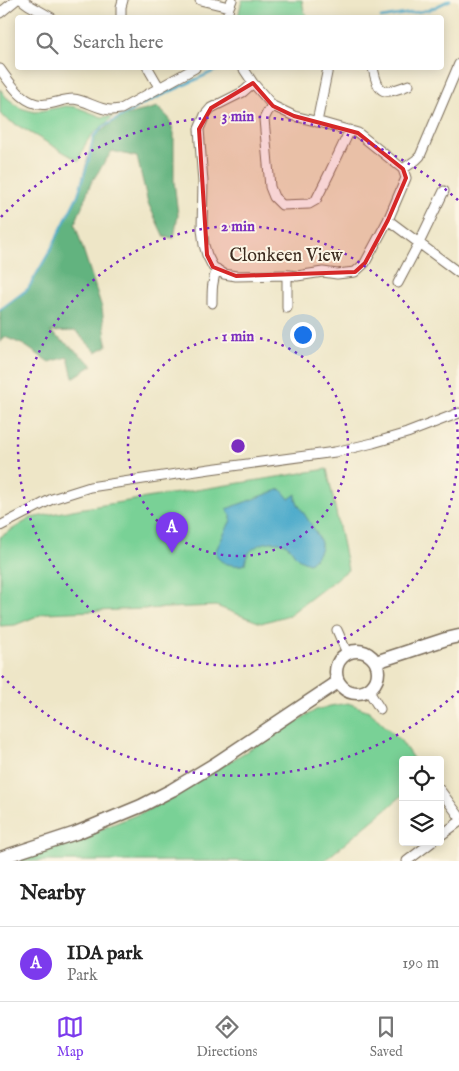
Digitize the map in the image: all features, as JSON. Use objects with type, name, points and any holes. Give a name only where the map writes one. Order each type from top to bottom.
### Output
[{"type":"main road","points":[[376,662],[459,636]]},
{"type":"main road","points":[[354,651],[367,653],[376,662],[378,668],[376,681],[373,686],[362,693],[348,691],[338,682],[336,675],[338,662],[347,653],[354,651]]},
{"type":"main road","points":[[0,858],[76,833],[157,798],[215,764],[338,682]]},
{"type":"street","points":[[0,13],[16,0]]},
{"type":"street","points":[[22,0],[47,15]]},
{"type":"street","points":[[121,15],[123,0]]},
{"type":"street","points":[[200,0],[230,4]]},
{"type":"street","points":[[244,70],[273,106],[294,116],[358,133],[403,169],[420,156],[455,83],[459,64]]},
{"type":"street","points":[[0,69],[19,93],[34,104],[46,105],[59,100],[73,99],[111,110],[121,109],[190,70]]},
{"type":"street","points":[[149,70],[159,87]]},
{"type":"street","points":[[317,122],[328,70]]},
{"type":"street","points":[[374,70],[378,86],[383,90],[390,92],[409,85]]},
{"type":"street","name":"Clonkeen View","points":[[253,83],[243,92],[211,108],[205,115],[199,129],[202,229],[207,255],[213,267],[224,274],[236,276],[297,276],[322,272],[337,274],[355,272],[365,263],[388,220],[406,178],[403,169]]},
{"type":"street","points":[[273,106],[264,119],[270,187],[274,197],[282,205],[309,204],[316,200],[350,130]]},
{"type":"street","points":[[398,283],[444,191]]},
{"type":"street","points":[[388,220],[459,272]]},
{"type":"street","points":[[212,303],[213,282],[217,269]]},
{"type":"street","points":[[287,275],[287,308]]},
{"type":"street","points":[[0,526],[52,499],[90,487],[335,452],[407,433],[459,413]]},
{"type":"street","points":[[336,630],[347,653]]},
{"type":"street","points":[[368,690],[380,709]]},
{"type":"street","points":[[444,795],[459,816]]},
{"type":"street","points":[[444,834],[457,827]]},
{"type":"street","points":[[408,861],[427,846]]},
{"type":"highlighted area","points":[[253,83],[273,106],[294,116],[358,133],[403,169],[406,178],[388,220],[365,263],[355,272],[236,276],[213,267],[207,255],[199,129],[211,108]]},
{"type":"green space","points":[[242,0],[302,0],[307,15],[238,15]]},
{"type":"green space","points":[[0,89],[6,97],[20,108],[35,112],[66,106],[76,107],[102,117],[113,116],[89,138],[79,161],[3,117],[0,113]]},
{"type":"green space","points":[[158,107],[169,118],[174,133],[174,181],[178,215],[174,238],[164,237],[148,203],[137,157],[112,151],[91,183],[75,224],[102,308],[107,346],[96,352],[76,331],[50,332],[93,365],[73,378],[68,357],[49,362],[24,345],[5,337],[0,343],[0,309],[28,289],[55,242],[78,195],[94,136],[122,116]]},
{"type":"green space","points":[[327,469],[348,570],[289,615],[261,623],[216,606],[45,613],[15,625],[0,626],[0,537],[31,518]]},
{"type":"green space","points":[[348,703],[369,711],[401,741],[411,756],[399,756],[399,798],[324,861],[7,861],[77,839],[148,810],[316,710]]},
{"type":"water","points":[[281,489],[289,499],[296,494],[298,504],[320,540],[320,549],[316,557],[309,563],[298,558],[285,544],[271,542],[261,544],[252,550],[247,555],[245,564],[231,565],[220,560],[216,550],[231,520],[231,515],[226,509]]},
{"type":"waterway","points":[[399,15],[429,10],[450,0]]},
{"type":"waterway","points":[[0,310],[28,289],[51,249],[78,195],[94,136],[103,127],[143,104],[217,70]]},
{"type":"place","name":"IDA park","points":[[172,553]]}]
